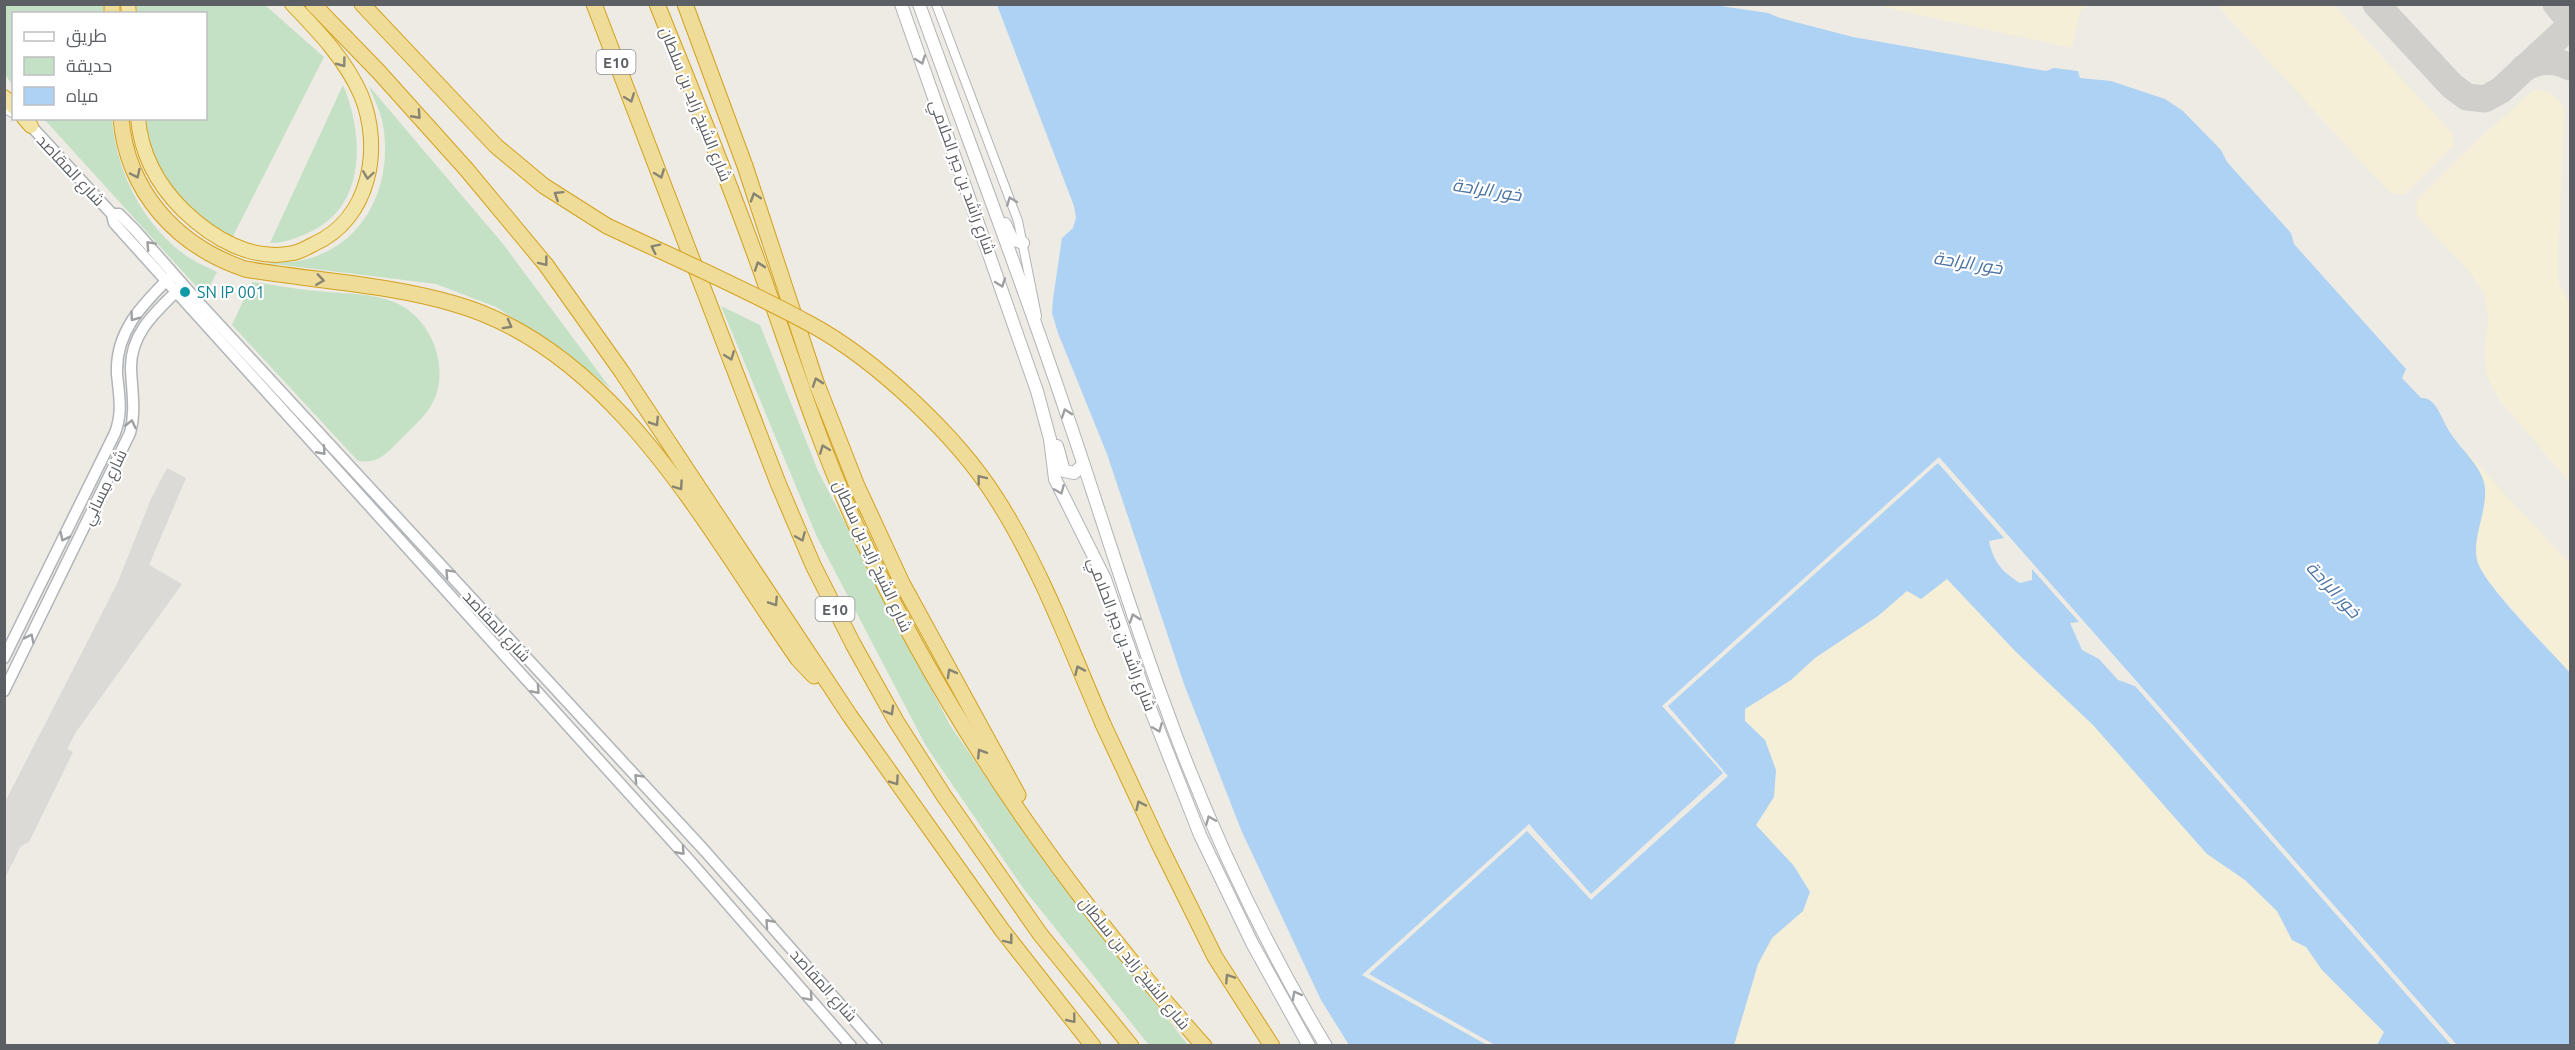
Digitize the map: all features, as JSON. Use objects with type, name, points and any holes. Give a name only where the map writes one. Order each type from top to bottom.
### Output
[{"type":"highway","points":[[138,120],[139,135],[159,182],[188,215],[228,244],[249,251],[269,254],[295,253],[321,241],[343,225],[357,205],[367,184],[371,155],[369,130],[362,97],[348,71],[319,32],[292,4]]},
{"type":"highway","points":[[313,4],[378,71],[467,170],[546,265],[622,372],[849,716],[1002,930],[1093,1046]]},
{"type":"highway","points":[[362,4],[496,146],[544,186],[607,226],[814,326],[872,365],[957,448],[995,497],[1032,563],[1103,724],[1215,957],[1272,1046]]},
{"type":"highway","name":"E10","points":[[594,4],[778,483],[813,565],[853,644],[896,722],[951,806],[1040,934],[1131,1046]]},
{"type":"highway","name":"شارع الشيخ زايد بن سلطان","points":[[657,4],[715,148],[827,457],[856,526],[923,658],[1010,799],[1060,872],[1204,1046]]},
{"type":"highway","points":[[685,4],[745,166],[816,382],[857,486],[902,583],[1060,872]]},
{"type":"highway","points":[[121,120],[123,136],[135,175],[155,207],[175,230],[219,260],[245,269],[419,294],[448,302],[502,321],[544,345],[591,382],[630,423],[687,497],[798,659],[849,716]]},
{"type":"main road","name":"شارع راشد بن جبر الحلامي","points":[[901,4],[1015,322],[1043,413],[1055,479],[1105,579],[1150,708],[1200,835],[1252,943],[1309,1046]]},
{"type":"main road","name":"شارع راشد بن جبر الحلامي","points":[[919,4],[1041,340],[1163,701],[1214,829],[1264,936],[1326,1046]]},
{"type":"main road","points":[[986,190],[996,204],[1012,239],[1023,243]]},
{"type":"main road","points":[[1043,413],[1051,422],[1064,471],[1074,473],[1083,465]]},
{"type":"street","points":[[936,4],[1018,221],[1033,288],[1041,340]]},
{"type":"street","name":"شارع المقاصد","points":[[25,121],[112,214],[122,216],[170,277],[198,308],[704,850],[877,1046]]},
{"type":"street","name":"شارع مِسانِي","points":[[4,658],[118,425],[121,407],[117,365],[124,332],[136,313],[170,277]]},
{"type":"street","name":"شارع مِسانِي","points":[[4,691],[130,433],[134,412],[131,369],[135,343],[145,324],[180,288]]},
{"type":"street","name":"شارع المقاصد","points":[[258,373],[851,1046]]},
{"type":"street","points":[[44,578],[57,584]]},
{"type":"shaded area","points":[[167,468],[186,478],[149,565],[182,584],[76,732],[67,749],[73,752],[29,842],[21,846],[5,878],[5,802],[117,584],[151,499]]},
{"type":"green space","points":[[5,4],[103,5],[104,12],[12,12],[12,84],[5,75]]},
{"type":"green space","points":[[136,5],[265,5],[324,57],[231,240],[194,214],[175,197],[155,160],[146,120],[207,120],[207,12],[137,12]]},
{"type":"green space","points":[[343,85],[355,125],[357,147],[356,168],[351,187],[342,205],[329,220],[296,238],[270,243]]},
{"type":"green space","points":[[369,86],[503,244],[611,389],[563,350],[496,307],[436,284],[266,263],[298,261],[325,252],[344,241],[360,225],[371,207],[380,187],[385,143],[382,120]]},
{"type":"green space","points":[[45,120],[112,120],[119,158],[145,213],[172,244],[191,259],[217,272],[205,296]]},
{"type":"green space","points":[[252,282],[382,298],[413,313],[429,334],[438,359],[439,385],[429,409],[417,424],[383,456],[372,461],[358,461],[232,325]]},
{"type":"green space","points":[[721,306],[760,325],[818,471],[950,725],[1044,862],[1188,1045],[1149,1045],[1023,888],[926,746],[817,537]]},
{"type":"sand","points":[[2088,4],[2080,11],[2072,48],[1874,5]]},
{"type":"sand","points":[[2217,5],[2334,5],[2452,133],[2454,145],[2405,194],[2390,193]]},
{"type":"sand","points":[[2534,89],[2553,95],[2564,110],[2558,266],[2559,284],[2570,305],[2570,483],[2498,398],[2487,376],[2485,352],[2488,318],[2485,295],[2473,276],[2417,216],[2417,200],[2467,150]]},
{"type":"sand","points":[[2468,454],[2570,564],[2570,674],[2488,581],[2476,561],[2476,537],[2484,486]]},
{"type":"sand","points":[[1947,579],[2015,651],[2093,725],[2207,854],[2245,880],[2277,911],[2292,940],[2306,947],[2322,970],[2384,1032],[2377,1046],[1734,1046],[1758,964],[1772,938],[1803,911],[1794,866],[1756,825],[1774,797],[1765,740],[1745,721],[1745,709],[1791,680],[1815,658],[1878,616],[1907,590],[1921,599]]},
{"type":"water","name":"خور الراحة","points":[[997,5],[1714,5],[1768,13],[1853,37],[2046,71],[2054,68],[2078,71],[2080,78],[2111,81],[2165,99],[2183,111],[2221,150],[2227,162],[2291,233],[2294,244],[2406,369],[2402,378],[2421,398],[2429,400],[2436,407],[2451,434],[2476,466],[2483,480],[2484,506],[2476,543],[2477,560],[2482,571],[2504,601],[2570,673],[2570,1045],[2457,1045],[1939,457],[1662,706],[1723,773],[1591,894],[1529,824],[1362,975],[1487,1045],[1349,1045],[1321,1000],[1242,832],[1184,684],[1107,454],[1058,333],[1052,313],[1053,299],[1062,238],[1073,228],[1076,218],[1074,206]]},
{"type":"water","points":[[1938,463],[2004,538],[1989,541],[1993,554],[2003,570],[2020,583],[2032,580],[2032,569],[2079,622],[2070,623],[2082,650],[2099,659],[2118,680],[2135,686],[2451,1045],[2377,1045],[2384,1032],[2322,970],[2306,947],[2292,940],[2277,911],[2245,880],[2207,854],[2093,725],[2015,651],[1947,579],[1921,599],[1907,591],[1878,616],[1815,658],[1791,680],[1745,709],[1745,721],[1765,740],[1776,770],[1774,797],[1756,825],[1794,866],[1810,892],[1803,911],[1772,938],[1758,964],[1734,1045],[1495,1045],[1369,974],[1527,831],[1591,900],[1728,776],[1668,706]]},
{"type":"taxiway","points":[[2376,4],[2452,86],[2467,97],[2485,99],[2501,90],[2570,26]]},
{"type":"taxiway","points":[[2556,4],[2570,21]]},
{"type":"taxiway","points":[[2524,68],[2535,63],[2547,62],[2570,67]]},
{"type":"place","name":"SN IP 001","points":[[185,292]]}]
